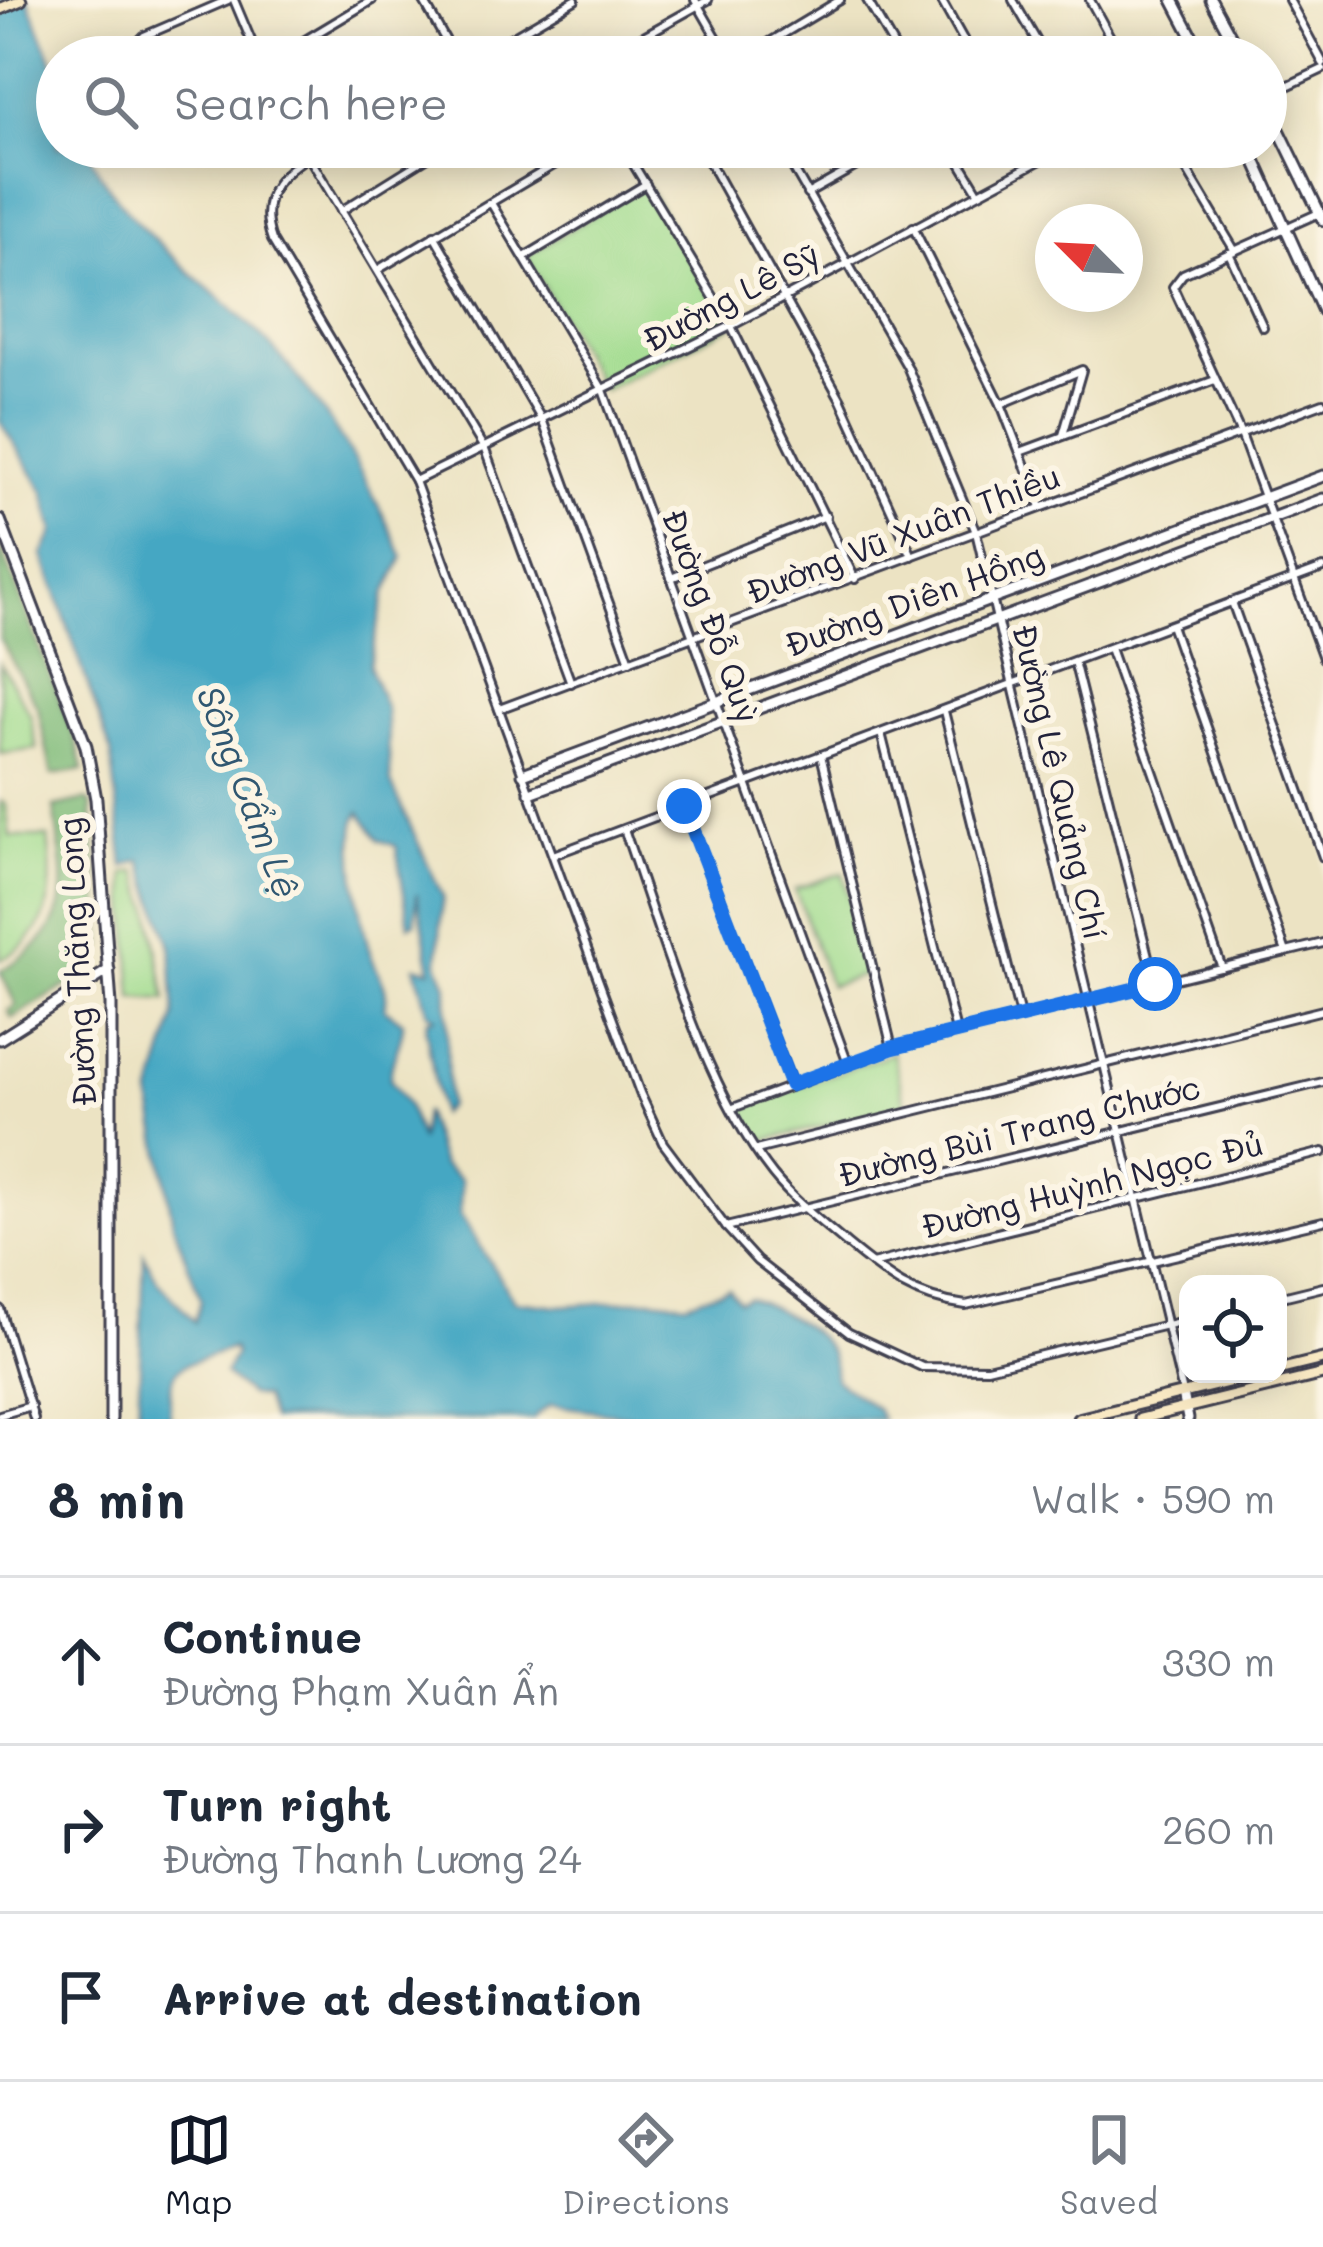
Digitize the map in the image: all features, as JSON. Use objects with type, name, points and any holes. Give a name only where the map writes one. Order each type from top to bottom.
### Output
[{"type":"main road","points":[[2,4],[21,0]]},
{"type":"main road","points":[[1287,1368],[1323,1359]]},
{"type":"main road","points":[[1140,1419],[1187,1413],[1323,1374]]},
{"type":"main road","points":[[1078,1419],[1224,1383]]},
{"type":"street","points":[[144,36],[231,0],[248,36]]},
{"type":"street","points":[[312,36],[372,0]]},
{"type":"street","points":[[423,0],[443,36]]},
{"type":"street","points":[[514,36],[575,0]]},
{"type":"street","points":[[641,36],[708,0]]},
{"type":"street","points":[[780,36],[840,0]]},
{"type":"street","points":[[867,0],[887,36]]},
{"type":"street","points":[[941,0],[961,36]]},
{"type":"street","points":[[1013,0],[1034,36]]},
{"type":"street","points":[[1090,0],[1110,36]]},
{"type":"street","points":[[1173,0],[1192,36]]},
{"type":"street","points":[[1211,0],[1231,36]]},
{"type":"street","points":[[1287,87],[1323,66],[1289,0]]},
{"type":"street","points":[[697,3],[716,36]]},
{"type":"street","points":[[1287,142],[1322,215],[1183,274],[1173,287],[1241,434],[1323,658]]},
{"type":"street","points":[[292,168],[277,180],[266,202],[266,222],[415,481],[663,1143],[726,1227],[757,1261],[849,1333],[922,1367],[987,1368],[1179,1322]]},
{"type":"street","points":[[315,168],[485,450],[571,683]]},
{"type":"street","points":[[341,211],[410,168]]},
{"type":"street","points":[[379,269],[549,168]]},
{"type":"street","points":[[636,168],[731,326],[854,579]]},
{"type":"street","points":[[712,168],[787,295],[911,556]]},
{"type":"street","name":"Đường Lê Quảng Chí","points":[[793,168],[907,366],[976,532],[1183,1393]]},
{"type":"street","points":[[807,194],[853,168]]},
{"type":"street","points":[[964,168],[977,190]]},
{"type":"street","name":"Đường Lê Sỹ","points":[[415,481],[731,326],[1020,168]]},
{"type":"street","points":[[1185,168],[1232,252],[1263,327]]},
{"type":"street","points":[[1259,168],[1323,311]]},
{"type":"street","points":[[526,256],[646,184]]},
{"type":"street","name":"Đường Đỗ Quỳ","points":[[491,203],[603,390],[848,1064]]},
{"type":"street","points":[[913,226],[1001,404],[1041,508]]},
{"type":"street","points":[[434,236],[543,422],[630,661]]},
{"type":"street","points":[[1001,404],[1082,370],[1063,435]]},
{"type":"street","points":[[1020,452],[1215,380]]},
{"type":"street","name":"Đường Vũ Xuân Thiều","points":[[499,709],[1323,403]]},
{"type":"street","name":"Đường Diên Hồng","points":[[523,774],[1323,476]]},
{"type":"street","name":"Đường Diên Hồng","points":[[530,793],[1323,499]]},
{"type":"street","points":[[671,578],[826,515]]},
{"type":"street","name":"Đường Thăng Long","points":[[0,520],[89,758],[109,970],[111,1419]]},
{"type":"street","points":[[553,855],[1323,568]]},
{"type":"street","points":[[1232,602],[1323,857]]},
{"type":"street","points":[[1172,625],[1286,952]]},
{"type":"street","points":[[1110,648],[1222,968]]},
{"type":"street","points":[[1074,661],[1155,984]]},
{"type":"street","points":[[944,710],[1020,1016]]},
{"type":"street","points":[[881,733],[956,1031]]},
{"type":"street","points":[[821,755],[892,1048]]},
{"type":"street","points":[[684,806],[791,1085]]},
{"type":"street","points":[[624,829],[670,960],[733,1108],[756,1150],[804,1208],[891,1283],[928,1300],[966,1305],[1323,1221]]},
{"type":"street","points":[[733,1108],[892,1048],[1323,943]]},
{"type":"street","points":[[0,1040],[109,970]]},
{"type":"street","points":[[756,1150],[1323,1010]]},
{"type":"street","name":"Đường Bùi Trang Chước","points":[[726,1227],[1323,1082]]},
{"type":"street","name":"Đường Huỳnh Ngọc Đủ","points":[[872,1264],[1323,1152]]},
{"type":"street","points":[[1287,1296],[1323,1287]]},
{"type":"street","points":[[0,1309],[34,1419]]},
{"type":"street","points":[[1183,1393],[1187,1413]]},
{"type":"street","points":[[0,1415],[31,1406]]},
{"type":"green space","points":[[646,184],[731,326],[603,390],[526,256]]},
{"type":"green space","points":[[0,545],[83,770],[52,775],[38,708],[0,639]]},
{"type":"green space","points":[[0,663],[30,714],[37,749],[0,754]]},
{"type":"green space","points":[[86,800],[91,804],[103,946],[78,979],[12,1018],[8,1011],[16,1005],[0,971],[44,938],[61,902],[54,807]]},
{"type":"green space","points":[[0,801],[6,805],[10,837],[48,837],[51,875],[40,924],[18,949],[0,960]]},
{"type":"green space","points":[[137,871],[151,912],[166,1000],[133,998],[125,874]]},
{"type":"green space","points":[[843,873],[867,974],[830,986],[795,889]]},
{"type":"green space","points":[[893,1053],[906,1107],[761,1141],[742,1111],[744,1106]]},
{"type":"water","name":"Sông Cẩm Lệ","points":[[0,0],[28,0],[42,36],[36,36],[36,168],[97,168],[142,227],[266,341],[344,443],[403,557],[385,594],[369,666],[386,709],[391,783],[443,897],[438,963],[447,985],[448,1106],[440,1114],[426,1030],[427,1020],[436,1017],[428,1013],[415,966],[431,970],[417,893],[415,923],[409,925],[396,846],[379,840],[360,812],[354,859],[371,955],[385,987],[385,1009],[403,1022],[390,1079],[408,1106],[420,1141],[424,1111],[442,1165],[461,1180],[460,1214],[514,1301],[559,1306],[653,1299],[686,1303],[728,1288],[739,1301],[748,1297],[758,1301],[811,1331],[829,1351],[836,1380],[877,1409],[882,1419],[658,1419],[550,1405],[533,1419],[271,1419],[264,1397],[249,1395],[224,1374],[235,1355],[232,1348],[181,1368],[171,1385],[170,1419],[138,1419],[144,1255],[157,1280],[195,1322],[201,1300],[173,1224],[151,1097],[175,1017],[171,946],[141,860],[124,867],[111,752],[43,555],[54,531],[44,492],[0,421]]},
{"type":"route","points":[[684,806],[791,1085],[892,1048],[1155,984]]}]
